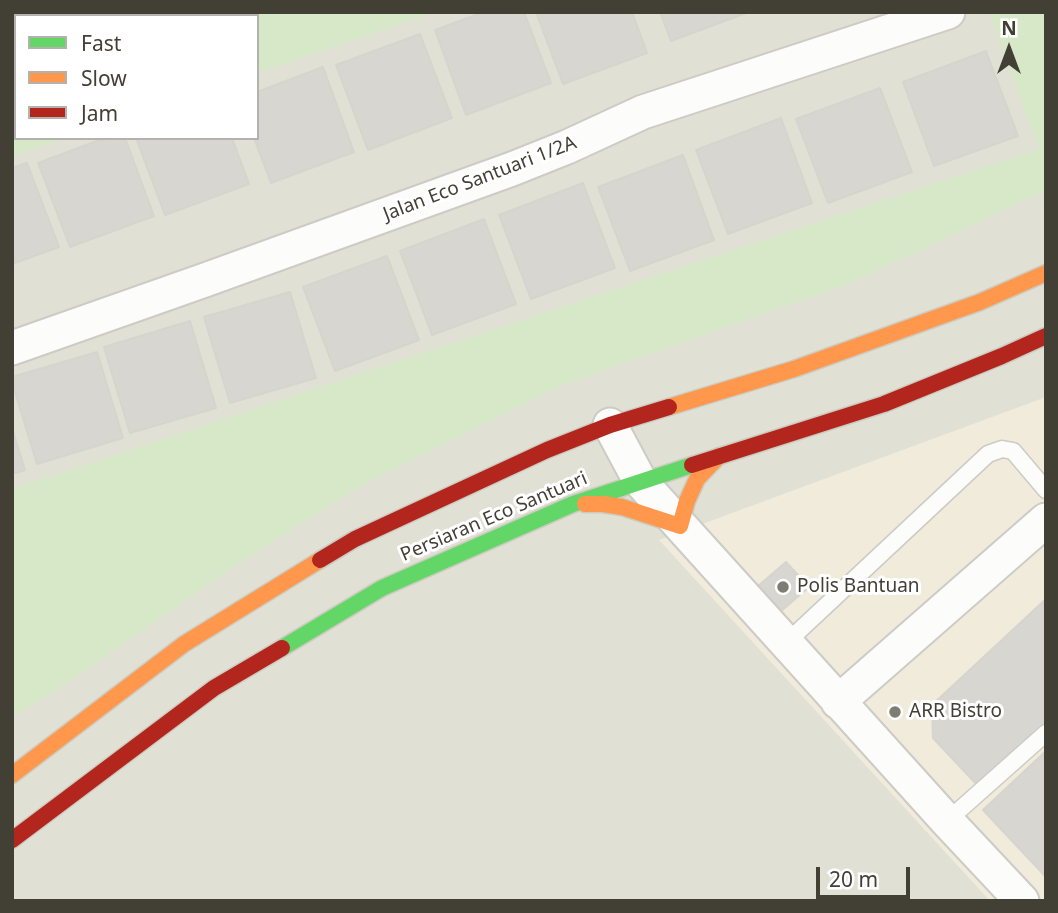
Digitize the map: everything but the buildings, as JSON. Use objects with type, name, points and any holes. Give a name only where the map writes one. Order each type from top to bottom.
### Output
[{"type":"street","name":"Jalan Eco Santuari 1/2A","points":[[12,348],[512,169],[567,147],[643,111],[948,12]]},
{"type":"street","name":"Persiaran Eco Santuari","points":[[12,775],[184,644],[355,539],[547,450],[610,425],[794,369],[980,302],[1046,273]]},
{"type":"street","name":"Persiaran Eco Santuari","points":[[12,840],[214,688],[382,588],[573,504],[884,404],[1046,336]]},
{"type":"street","points":[[610,425],[640,481],[838,702],[1022,901]]},
{"type":"street","points":[[680,526],[697,479],[719,456]]},
{"type":"street","points":[[573,504],[622,507],[680,526]]},
{"type":"street","points":[[838,702],[1046,520]]},
{"type":"lane","points":[[786,643],[988,454],[1002,449],[1013,451],[1046,490]]},
{"type":"lane","points":[[947,821],[1046,733]]},
{"type":"shaded area","points":[[12,12],[1046,12],[1046,901],[12,901]]},
{"type":"shaded area","points":[[1046,397],[1046,901],[990,901],[659,540]]},
{"type":"green space","points":[[436,12],[259,72],[259,14],[135,14]]},
{"type":"green space","points":[[989,12],[1046,12],[1046,190],[851,283],[562,385],[360,486],[232,568],[79,675],[12,718],[12,489],[1039,149]]},
{"type":"green space","points":[[12,50],[14,140],[60,140],[12,156]]},
{"type":"traffic: fast","points":[[282,648],[382,588],[573,504],[692,465]]},
{"type":"traffic: slow","points":[[669,407],[794,369],[980,302],[1046,273]]},
{"type":"traffic: slow","points":[[585,504],[622,507],[680,526],[697,479],[719,456]]},
{"type":"traffic: slow","points":[[12,775],[184,644],[320,560]]},
{"type":"traffic: jam","points":[[692,465],[884,404],[1046,336]]},
{"type":"traffic: jam","points":[[320,560],[355,539],[547,450],[610,425],[669,407]]},
{"type":"traffic: jam","points":[[12,840],[214,688],[282,648]]},
{"type":"place","name":"Polis Bantuan","points":[[783,587]]},
{"type":"place","name":"ARR Bistro","points":[[895,712]]}]
